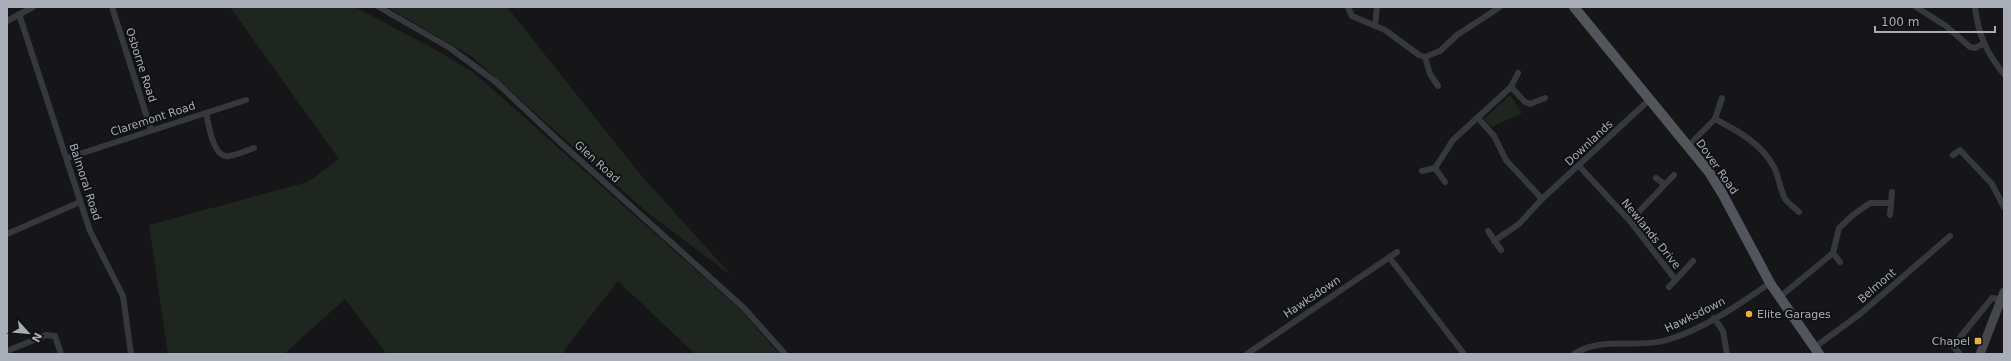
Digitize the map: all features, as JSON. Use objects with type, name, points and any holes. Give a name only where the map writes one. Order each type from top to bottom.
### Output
[{"type":"main road","name":"Dover Road","points":[[1574,7],[1688,146],[1722,193],[1770,283],[1781,296],[1817,351]]},
{"type":"street","points":[[7,21],[33,7]]},
{"type":"street","name":"Osborne Road","points":[[112,7],[151,130]]},
{"type":"street","name":"Glen Road","points":[[379,7],[450,48],[496,82],[562,144],[744,308],[784,354]]},
{"type":"street","points":[[1348,7],[1352,16],[1385,30],[1419,55],[1426,57],[1440,51],[1457,35],[1500,7]]},
{"type":"street","points":[[1375,26],[1377,7]]},
{"type":"street","points":[[1916,7],[1946,26],[1970,47],[1975,48],[1983,44]]},
{"type":"street","points":[[1975,7],[1983,44],[1992,59],[2004,74]]},
{"type":"street","name":"Balmoral Road","points":[[19,14],[67,158],[80,202],[97,247],[123,296],[130,354]]},
{"type":"street","points":[[1426,57],[1430,74],[1438,86]]},
{"type":"street","points":[[1422,172],[1435,168],[1453,140],[1511,87],[1518,74]]},
{"type":"street","points":[[1511,87],[1525,102],[1530,104],[1545,98]]},
{"type":"street","points":[[1688,146],[1715,119],[1722,98]]},
{"type":"street","name":"Claremont Road","points":[[67,158],[246,100]]},
{"type":"street","name":"Downlands","points":[[1494,241],[1519,224],[1542,199],[1649,100]]},
{"type":"street","points":[[206,112],[216,149],[220,155],[228,157],[254,148]]},
{"type":"street","points":[[1478,118],[1494,136],[1506,160],[1542,199]]},
{"type":"street","points":[[1715,119],[1741,133],[1764,152],[1774,167],[1786,200],[1798,212]]},
{"type":"street","points":[[1953,155],[1960,150],[1992,184],[2004,207]]},
{"type":"street","name":"Newlands Drive","points":[[1579,166],[1630,220],[1675,279]]},
{"type":"street","points":[[1435,168],[1445,182]]},
{"type":"street","points":[[1630,220],[1674,175]]},
{"type":"street","points":[[1656,178],[1664,184]]},
{"type":"street","points":[[1890,215],[1892,192]]},
{"type":"street","points":[[7,234],[80,202]]},
{"type":"street","points":[[1781,296],[1833,253],[1839,228],[1853,215],[1870,203],[1891,204]]},
{"type":"street","points":[[1488,231],[1501,250]]},
{"type":"street","name":"Belmont","points":[[1817,351],[1950,236]]},
{"type":"street","name":"Hawksdown","points":[[1246,354],[1397,252]]},
{"type":"street","points":[[1833,253],[1840,262]]},
{"type":"street","points":[[1389,257],[1464,354]]},
{"type":"street","name":"Newlands Drive","points":[[1669,287],[1693,260]]},
{"type":"street","name":"Hawksdown","points":[[1574,354],[1598,346],[1616,343],[1666,341],[1714,318],[1770,283]]},
{"type":"street","points":[[1960,354],[1953,346],[1992,298],[2002,295]]},
{"type":"street","points":[[1980,354],[2002,295]]},
{"type":"street","points":[[1714,318],[1723,331],[1727,354]]},
{"type":"street","points":[[7,351],[46,335],[55,336],[60,354]]},
{"type":"shaded area","points":[[230,7],[355,7],[434,49],[473,72],[742,311],[779,354],[695,354],[618,281],[568,345],[563,354],[387,354],[345,299],[284,354],[168,354],[149,225],[308,182],[339,159]]},
{"type":"shaded area","points":[[387,7],[507,7],[640,174],[732,276],[648,213],[471,56]]},
{"type":"shaded area","points":[[1510,95],[1522,113],[1492,127],[1484,119]]},
{"type":"place","name":"Elite Garages","points":[[1749,314]]},
{"type":"place","name":"Chapel","points":[[1978,341]]}]
